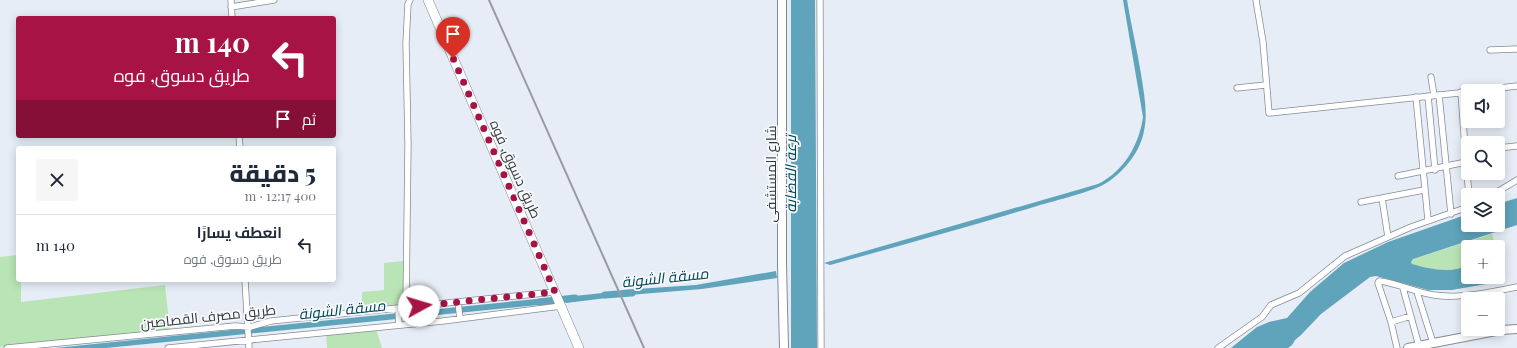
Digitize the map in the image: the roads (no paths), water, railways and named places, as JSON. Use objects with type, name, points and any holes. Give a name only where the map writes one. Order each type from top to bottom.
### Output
[{"type":"main road","name":"طريق دسوق, فوه","points":[[428,0],[579,348]]},
{"type":"main road","name":"شارع المستشفى","points":[[782,0],[782,265],[784,348]]},
{"type":"main road","points":[[1408,348],[1501,330],[1517,330]]},
{"type":"street","points":[[231,0],[232,16]]},
{"type":"street","points":[[231,7],[274,0]]},
{"type":"street","points":[[406,308],[408,144],[406,43],[407,7],[410,0]]},
{"type":"street","points":[[820,0],[821,348]]},
{"type":"street","points":[[1256,0],[1263,42],[1269,113],[1461,92]]},
{"type":"street","points":[[1490,50],[1517,49]]},
{"type":"street","points":[[1431,77],[1451,214]]},
{"type":"street","points":[[1237,88],[1266,85]]},
{"type":"street","points":[[1505,87],[1517,86]]},
{"type":"street","points":[[1433,95],[1435,170]]},
{"type":"street","points":[[1416,98],[1428,220]]},
{"type":"street","points":[[1505,147],[1517,146]]},
{"type":"street","points":[[1398,176],[1435,170],[1461,163]]},
{"type":"street","points":[[1504,188],[1517,180]]},
{"type":"street","points":[[1361,202],[1424,190]]},
{"type":"street","points":[[1382,198],[1388,237]]},
{"type":"street","points":[[1218,348],[1262,317],[1271,305],[1299,293],[1340,259],[1428,220],[1461,210]]},
{"type":"street","points":[[1397,348],[1391,322],[1378,283],[1380,281],[1417,292],[1448,296],[1484,293],[1517,287]]},
{"type":"street","points":[[245,282],[249,348]]},
{"type":"street","points":[[1403,288],[1419,346]]},
{"type":"street","name":"طريق مصرف القصاصين","points":[[7,348],[235,326],[248,327],[271,321],[555,292]]},
{"type":"street","points":[[1417,292],[1433,342]]},
{"type":"street","points":[[458,302],[460,318]]},
{"type":"street","points":[[168,348],[399,325],[561,306]]},
{"type":"street","points":[[398,308],[399,325]]},
{"type":"street","points":[[1391,322],[1411,316]]},
{"type":"water","points":[[791,0],[815,0],[817,348],[791,348]]},
{"type":"water","points":[[1123,0],[1127,0],[1138,55],[1146,117],[1144,131],[1139,146],[1131,160],[1120,172],[1101,186],[1074,196],[830,265],[824,263],[1098,184],[1115,172],[1123,164],[1134,147],[1143,117]]},
{"type":"water","points":[[1517,198],[1517,225],[1505,229],[1505,202]]},
{"type":"water","points":[[1461,216],[1461,232],[1496,232],[1471,240],[1461,240],[1461,243],[1413,259],[1411,262],[1412,264],[1419,266],[1440,270],[1461,268],[1461,284],[1486,284],[1452,290],[1428,290],[1376,276],[1370,277],[1321,314],[1288,348],[1231,348],[1257,327],[1269,322],[1287,318],[1310,292],[1344,263],[1388,242]]},
{"type":"water","points":[[776,271],[777,278],[702,289],[629,295],[624,295],[622,290],[696,285]]},
{"type":"water","points":[[612,292],[615,297],[566,303],[565,297]]},
{"type":"water","points":[[546,298],[548,304],[106,348],[55,348]]},
{"type":"waterway","name":"مسقة الشونة","points":[[605,295],[632,293]]},
{"type":"waterway","name":"مسقة الشونة","points":[[539,302],[575,298]]},
{"type":"railway","points":[[489,0],[644,348]]},
{"type":"water label","name":"ترعة القضابة","points":[[790,174]]}]
